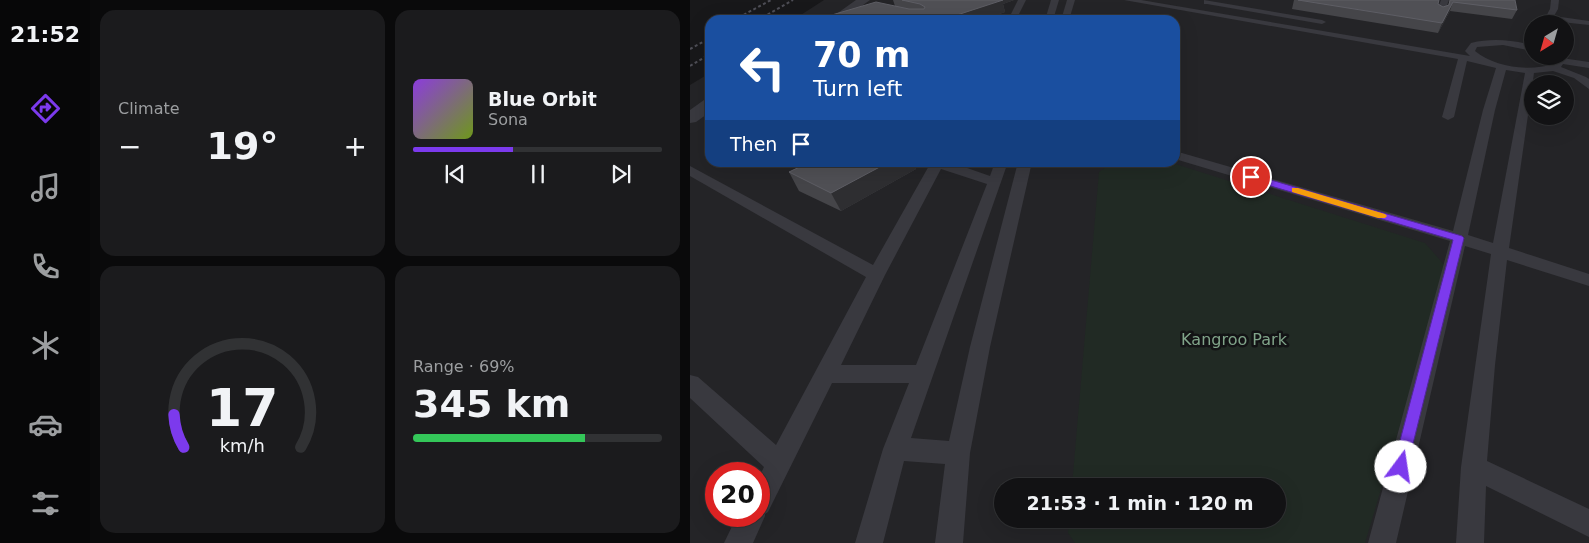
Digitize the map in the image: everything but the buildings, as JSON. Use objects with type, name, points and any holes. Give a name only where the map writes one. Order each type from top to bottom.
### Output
[{"type":"street","points":[[843,15],[862,4]]},
{"type":"street","points":[[690,118],[705,108]]},
{"type":"lane","points":[[1014,15],[1022,0]]},
{"type":"lane","points":[[1050,15],[1055,0]]},
{"type":"lane","points":[[1066,15],[1071,0]]},
{"type":"lane","points":[[1128,0],[1465,51],[1494,64],[1530,70],[1546,65]]},
{"type":"lane","points":[[1194,0],[1336,24]]},
{"type":"lane","points":[[1440,13],[1445,0]]},
{"type":"lane","points":[[1546,0],[1556,1],[1550,15]]},
{"type":"lane","points":[[1574,22],[1589,23]]},
{"type":"lane","points":[[1448,117],[1465,51],[1474,45],[1490,42],[1524,46]]},
{"type":"lane","points":[[1382,543],[1459,238],[1489,110],[1494,64]]},
{"type":"lane","points":[[1574,64],[1589,65]]},
{"type":"lane","points":[[1560,65],[1585,80],[1589,86]]},
{"type":"lane","points":[[1566,65],[1589,71]]},
{"type":"lane","points":[[1470,543],[1473,467],[1498,251],[1530,70]]},
{"type":"lane","points":[[1180,156],[1459,238],[1589,280]]},
{"type":"lane","points":[[770,482],[876,275],[935,167]]},
{"type":"lane","points":[[868,543],[895,449],[998,172],[964,167]]},
{"type":"lane","points":[[949,543],[958,453],[980,347],[1024,167]]},
{"type":"lane","points":[[690,170],[876,275]]},
{"type":"lane","points":[[825,374],[924,374]]},
{"type":"lane","points":[[690,384],[779,464]]},
{"type":"lane","points":[[895,449],[958,453]]},
{"type":"lane","points":[[1473,467],[1589,522]]},
{"type":"lane","points":[[738,543],[746,527]]},
{"type":"shaded area","points":[[824,0],[1589,0],[1589,543],[690,543],[690,85],[705,76],[705,167],[1180,167],[1180,15],[801,15]]},
{"type":"green space","name":"Kangroo Park","points":[[1180,166],[1425,243],[1447,268],[1365,543],[1075,543],[1068,533],[1068,528],[1286,528],[1286,478],[1073,478],[1099,172],[1106,167]]},
{"type":"railway","points":[[743,15],[771,0]]},
{"type":"railway","points":[[767,15],[793,0]]},
{"type":"railway","points":[[690,49],[705,41]]},
{"type":"railway","points":[[690,66],[705,57]]},
{"type":"slow traffic","points":[[1295,190],[1382,216]]},
{"type":"route","points":[[1251,177],[1459,238],[1401,467]]}]
